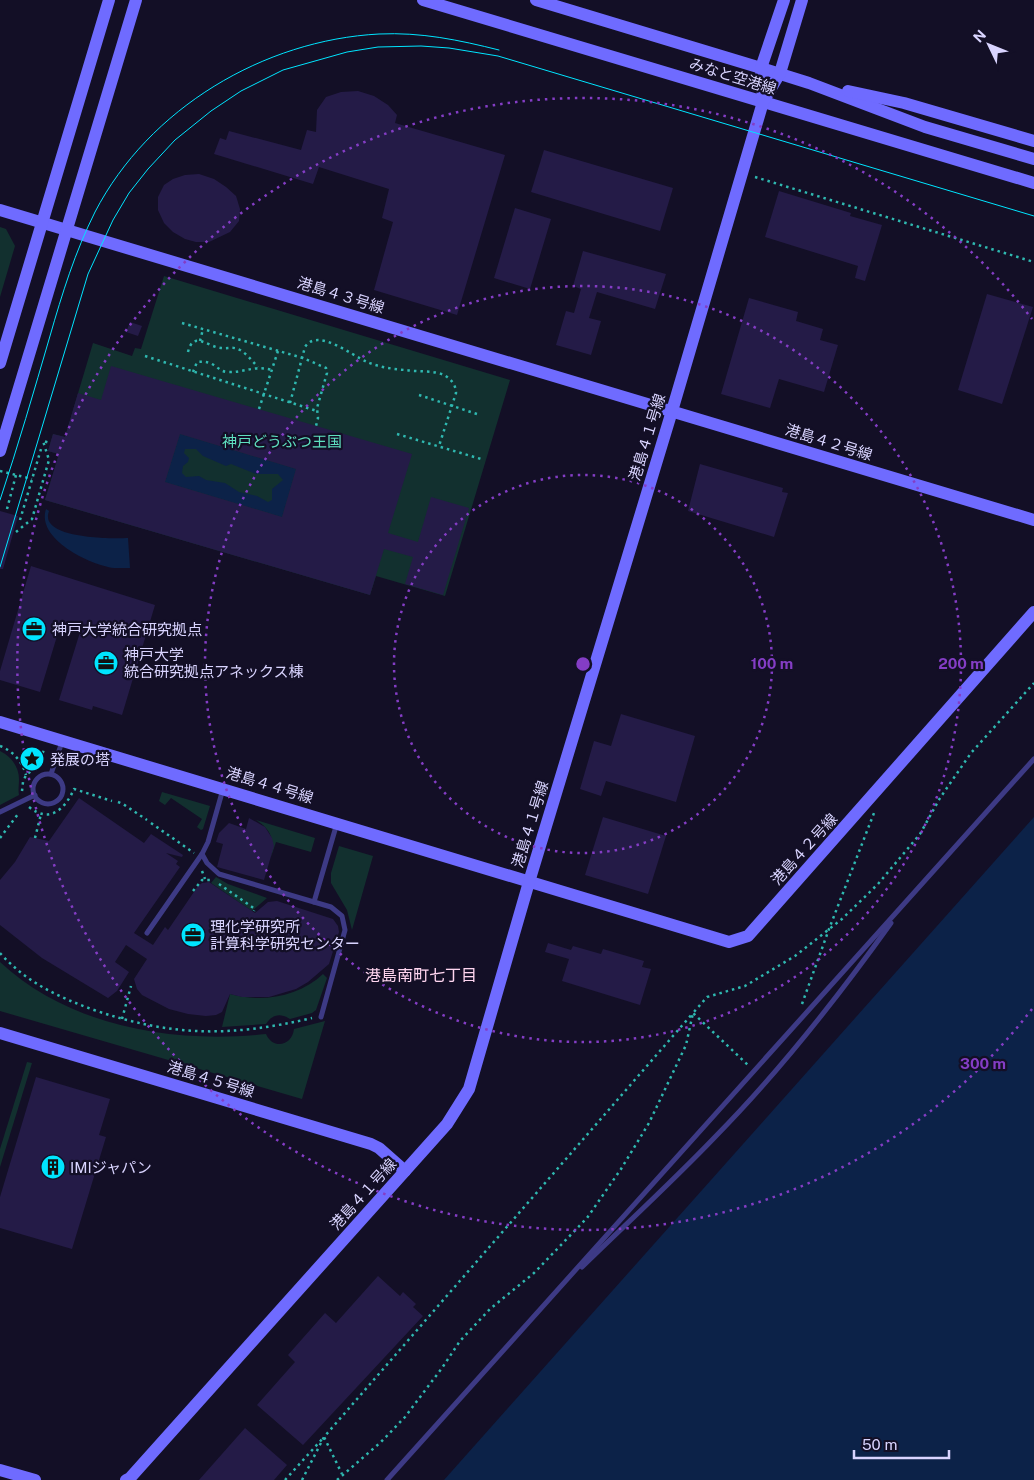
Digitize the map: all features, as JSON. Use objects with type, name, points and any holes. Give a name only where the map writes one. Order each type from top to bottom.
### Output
[{"type":"street","points":[[0,363],[110,0]]},
{"type":"street","points":[[0,451],[136,0]]},
{"type":"street","name":"みなと空港線","points":[[423,0],[1034,183]]},
{"type":"street","name":"みなと空港線","points":[[536,0],[809,83],[925,128],[1034,159]]},
{"type":"street","points":[[763,102],[761,68],[784,0]]},
{"type":"street","name":"港島４１号線","points":[[126,1480],[130,1478],[447,1124],[469,1089],[529,882],[672,411],[763,102],[780,74],[802,0]]},
{"type":"street","points":[[809,83],[904,103],[1034,141]]},
{"type":"street","name":"港島４３号線","points":[[0,210],[672,411]]},
{"type":"street","name":"港島４２号線","points":[[672,411],[1034,520]]},
{"type":"street","name":"港島４２号線","points":[[529,882],[729,942],[748,936],[1034,612]]},
{"type":"street","name":"港島４４号線","points":[[0,722],[529,882]]},
{"type":"street","name":"港島４５号線","points":[[0,1033],[371,1144],[379,1148],[405,1171]]},
{"type":"street","points":[[3,1474],[35,1480]]},
{"type":"lane","points":[[51,774],[62,741]]},
{"type":"lane","points":[[387,1480],[1034,759]]},
{"type":"lane","points":[[51,774],[62,783],[63,792],[58,800],[50,804],[46,804],[35,796],[33,788],[36,780],[43,775],[51,774]]},
{"type":"lane","points":[[147,934],[202,854],[208,842],[224,789]]},
{"type":"lane","points":[[0,812],[35,796]]},
{"type":"lane","points":[[314,902],[337,823]]},
{"type":"lane","points":[[202,854],[210,868],[219,874],[335,909],[342,916],[345,930],[321,1016]]},
{"type":"lane","points":[[544,1305],[715,1138],[816,1022],[906,902]]},
{"type":"path","points":[[755,177],[1034,262]]},
{"type":"path","points":[[182,323],[303,358],[326,368],[327,371],[317,411],[318,420],[316,426]]},
{"type":"path","points":[[200,340],[203,329]]},
{"type":"path","points":[[188,352],[191,344],[200,340],[219,348],[233,347],[239,349],[258,367]]},
{"type":"path","points":[[290,403],[306,345],[310,341],[329,342],[374,365],[444,375],[456,387],[439,446]]},
{"type":"path","points":[[259,409],[278,351]]},
{"type":"path","points":[[145,356],[317,411]]},
{"type":"path","points":[[193,372],[198,362],[202,361],[211,363],[227,372],[258,367],[272,370]]},
{"type":"path","points":[[419,396],[480,415]]},
{"type":"path","points":[[397,434],[481,459]]},
{"type":"path","points":[[16,532],[32,519],[48,460],[43,441],[50,443]]},
{"type":"path","points":[[20,520],[41,449]]},
{"type":"path","points":[[0,471],[32,480]]},
{"type":"path","points":[[7,509],[16,475]]},
{"type":"path","points":[[285,1480],[324,1438],[708,997],[745,986],[795,956],[842,919],[878,884],[920,834],[940,798],[971,753],[1034,682]]},
{"type":"path","points":[[0,746],[9,750],[16,757],[26,775]]},
{"type":"path","points":[[39,765],[44,749]]},
{"type":"path","points":[[74,790],[112,801]]},
{"type":"path","points":[[118,802],[147,820]]},
{"type":"path","points":[[0,838],[17,814],[29,807]]},
{"type":"path","points":[[794,1027],[828,929],[875,809]]},
{"type":"path","points":[[35,838],[41,814]]},
{"type":"path","points":[[151,823],[195,853],[206,879]]},
{"type":"path","points":[[193,891],[200,881],[212,879],[255,909],[254,911]]},
{"type":"path","points":[[0,953],[17,970],[45,989],[75,1004],[122,1019],[171,1030],[222,1032],[275,1027],[321,1016]]},
{"type":"path","points":[[122,1019],[131,986]]},
{"type":"path","points":[[693,1013],[754,1071]]},
{"type":"path","points":[[337,1480],[381,1442],[404,1417],[442,1368],[460,1341],[490,1309],[534,1273],[587,1218],[621,1169],[649,1123],[686,1045],[693,1013]]},
{"type":"path","points":[[324,1438],[342,1475]]},
{"type":"path","points":[[302,1480],[324,1438]]},
{"type":"green space","points":[[0,227],[6,229],[15,246],[0,297]]},
{"type":"green space","name":"神戸どうぶつ王国","points":[[164,276],[510,380],[445,596],[376,576],[370,595],[45,500],[59,454],[48,451],[53,434],[65,437],[93,343],[132,356],[135,348],[141,349]]},
{"type":"green space","points":[[0,751],[8,756],[16,766],[19,775],[19,795],[0,805]]},
{"type":"green space","points":[[162,792],[210,806],[203,829],[201,830],[197,827],[202,819],[171,798],[165,805],[159,801]]},
{"type":"green space","points":[[256,820],[315,838],[311,852],[276,842],[271,857],[271,836],[265,827]]},
{"type":"green space","points":[[339,846],[373,856],[352,930],[347,910],[331,883],[331,873]]},
{"type":"green space","points":[[216,877],[228,884],[267,898],[252,911],[211,883]]},
{"type":"green space","points":[[0,962],[28,984],[58,1002],[91,1016],[125,1026],[160,1033],[195,1036],[266,1034],[273,1042],[282,1044],[290,1039],[294,1029],[325,1021],[302,1099],[0,1011]]},
{"type":"green space","points":[[323,974],[327,978],[316,1010],[312,1013],[290,1019],[283,1016],[274,1016],[266,1024],[222,1027],[230,994],[254,998],[279,996],[303,988]]},
{"type":"green space","points":[[27,1062],[32,1063],[0,1167],[0,1149]]},
{"type":"water","points":[[180,434],[296,469],[282,517],[165,482]],"holes":[[[185,449],[196,449],[203,456],[226,466],[231,464],[256,474],[278,474],[283,480],[272,489],[272,500],[268,502],[257,496],[239,492],[225,483],[206,480],[199,476],[186,477],[182,473],[183,466],[188,462],[189,458],[184,453]]]},
{"type":"water","points":[[46,509],[49,511],[49,520],[55,527],[65,532],[94,537],[128,538],[130,568],[104,566],[67,549],[49,530],[45,520]]},
{"type":"water","points":[[1034,817],[1034,1480],[444,1480]]},
{"type":"building","points":[[358,91],[374,96],[388,105],[397,115],[395,123],[505,155],[457,315],[374,290],[393,222],[382,218],[389,189],[319,167],[313,184],[214,154],[220,138],[226,140],[229,131],[301,150],[307,130],[316,132],[317,110],[326,97],[341,92]]},
{"type":"building","points":[[544,150],[673,188],[660,231],[531,192]]},
{"type":"building","points":[[199,174],[214,179],[226,187],[236,196],[240,209],[239,221],[230,232],[209,242],[196,242],[185,239],[173,232],[164,223],[158,210],[158,197],[164,185],[173,179],[185,175]]},
{"type":"building","points":[[779,191],[851,213],[850,216],[882,225],[865,281],[855,278],[858,266],[765,237]]},
{"type":"building","points":[[515,208],[551,219],[530,289],[494,278]]},
{"type":"building","points":[[583,251],[666,274],[655,309],[597,292],[589,318],[601,321],[591,355],[556,345],[566,311],[574,313],[581,289],[573,286]]},
{"type":"building","points":[[987,294],[1033,307],[1002,404],[958,390]]},
{"type":"building","points":[[749,298],[798,312],[796,321],[823,329],[820,340],[838,345],[824,392],[779,379],[770,408],[721,394]]},
{"type":"building","points":[[130,322],[142,326],[138,336],[126,332]]},
{"type":"building","points":[[111,366],[412,454],[388,533],[418,542],[431,497],[469,508],[443,595],[405,584],[413,557],[384,549],[370,595],[45,500],[59,454],[48,451],[53,434],[65,437],[78,393],[101,400]],"holes":[[[180,434],[296,469],[282,517],[165,482]]]},
{"type":"building","points":[[700,464],[783,488],[782,492],[788,493],[774,537],[688,511]]},
{"type":"building","points":[[0,511],[18,516],[3,569],[0,569]]},
{"type":"building","points":[[31,566],[155,605],[122,715],[93,706],[92,710],[59,700],[81,629],[61,623],[40,692],[0,680],[0,671]]},
{"type":"building","points":[[621,714],[695,736],[676,802],[606,781],[601,796],[580,789],[594,741],[611,746]]},
{"type":"building","points":[[79,798],[144,843],[151,834],[183,855],[182,857],[166,853],[178,861],[176,864],[180,867],[134,933],[153,945],[165,927],[168,930],[198,886],[209,882],[255,913],[268,902],[277,901],[333,919],[338,926],[339,932],[329,964],[308,982],[296,989],[269,997],[242,997],[230,994],[222,1012],[206,1016],[169,1009],[142,995],[137,989],[134,979],[147,959],[126,945],[115,962],[129,972],[117,991],[108,998],[42,958],[0,925],[0,880],[15,862],[30,837],[49,841]]},
{"type":"building","points":[[603,817],[666,836],[648,894],[585,875]]},
{"type":"building","points":[[249,818],[265,827],[272,838],[274,846],[264,880],[217,867],[223,844],[216,842],[219,833],[229,823],[246,829]]},
{"type":"building","points":[[548,943],[571,950],[573,946],[601,954],[603,949],[644,961],[642,967],[651,969],[640,1005],[562,981],[569,959],[545,952]]},
{"type":"building","name":"IMIジャパン","points":[[36,1077],[110,1099],[99,1135],[106,1137],[72,1249],[0,1228],[0,1197]]},
{"type":"building","points":[[378,1276],[400,1296],[403,1292],[416,1304],[413,1307],[423,1316],[303,1445],[257,1405],[295,1362],[288,1355],[325,1313],[336,1323]]},
{"type":"building","points":[[245,1428],[287,1465],[274,1480],[199,1480]]},
{"type":"tram line","points":[[0,500],[64,289],[88,227],[118,175],[146,141],[178,112],[214,86],[253,66],[294,50],[336,39],[379,34],[410,34],[455,40],[499,50]]},
{"type":"tram line","points":[[0,567],[88,274],[113,220],[129,193],[175,140],[211,111],[241,91],[283,70],[347,52],[378,47],[421,46],[449,48],[498,56],[1034,216]]},
{"type":"place","name":"神戸大学統合研究拠点","points":[[34,629]]},
{"type":"place","name":"神戸大学 統合研究拠点アネックス棟","points":[[106,663]]},
{"type":"place","name":"発展の塔","points":[[32,759]]},
{"type":"place","name":"理化学研究所 計算科学研究センター","points":[[193,935]]},
{"type":"place","name":"IMIジャパン","points":[[53,1167]]},
{"type":"district","name":"港島南町七丁目","points":[[421,975]]}]
